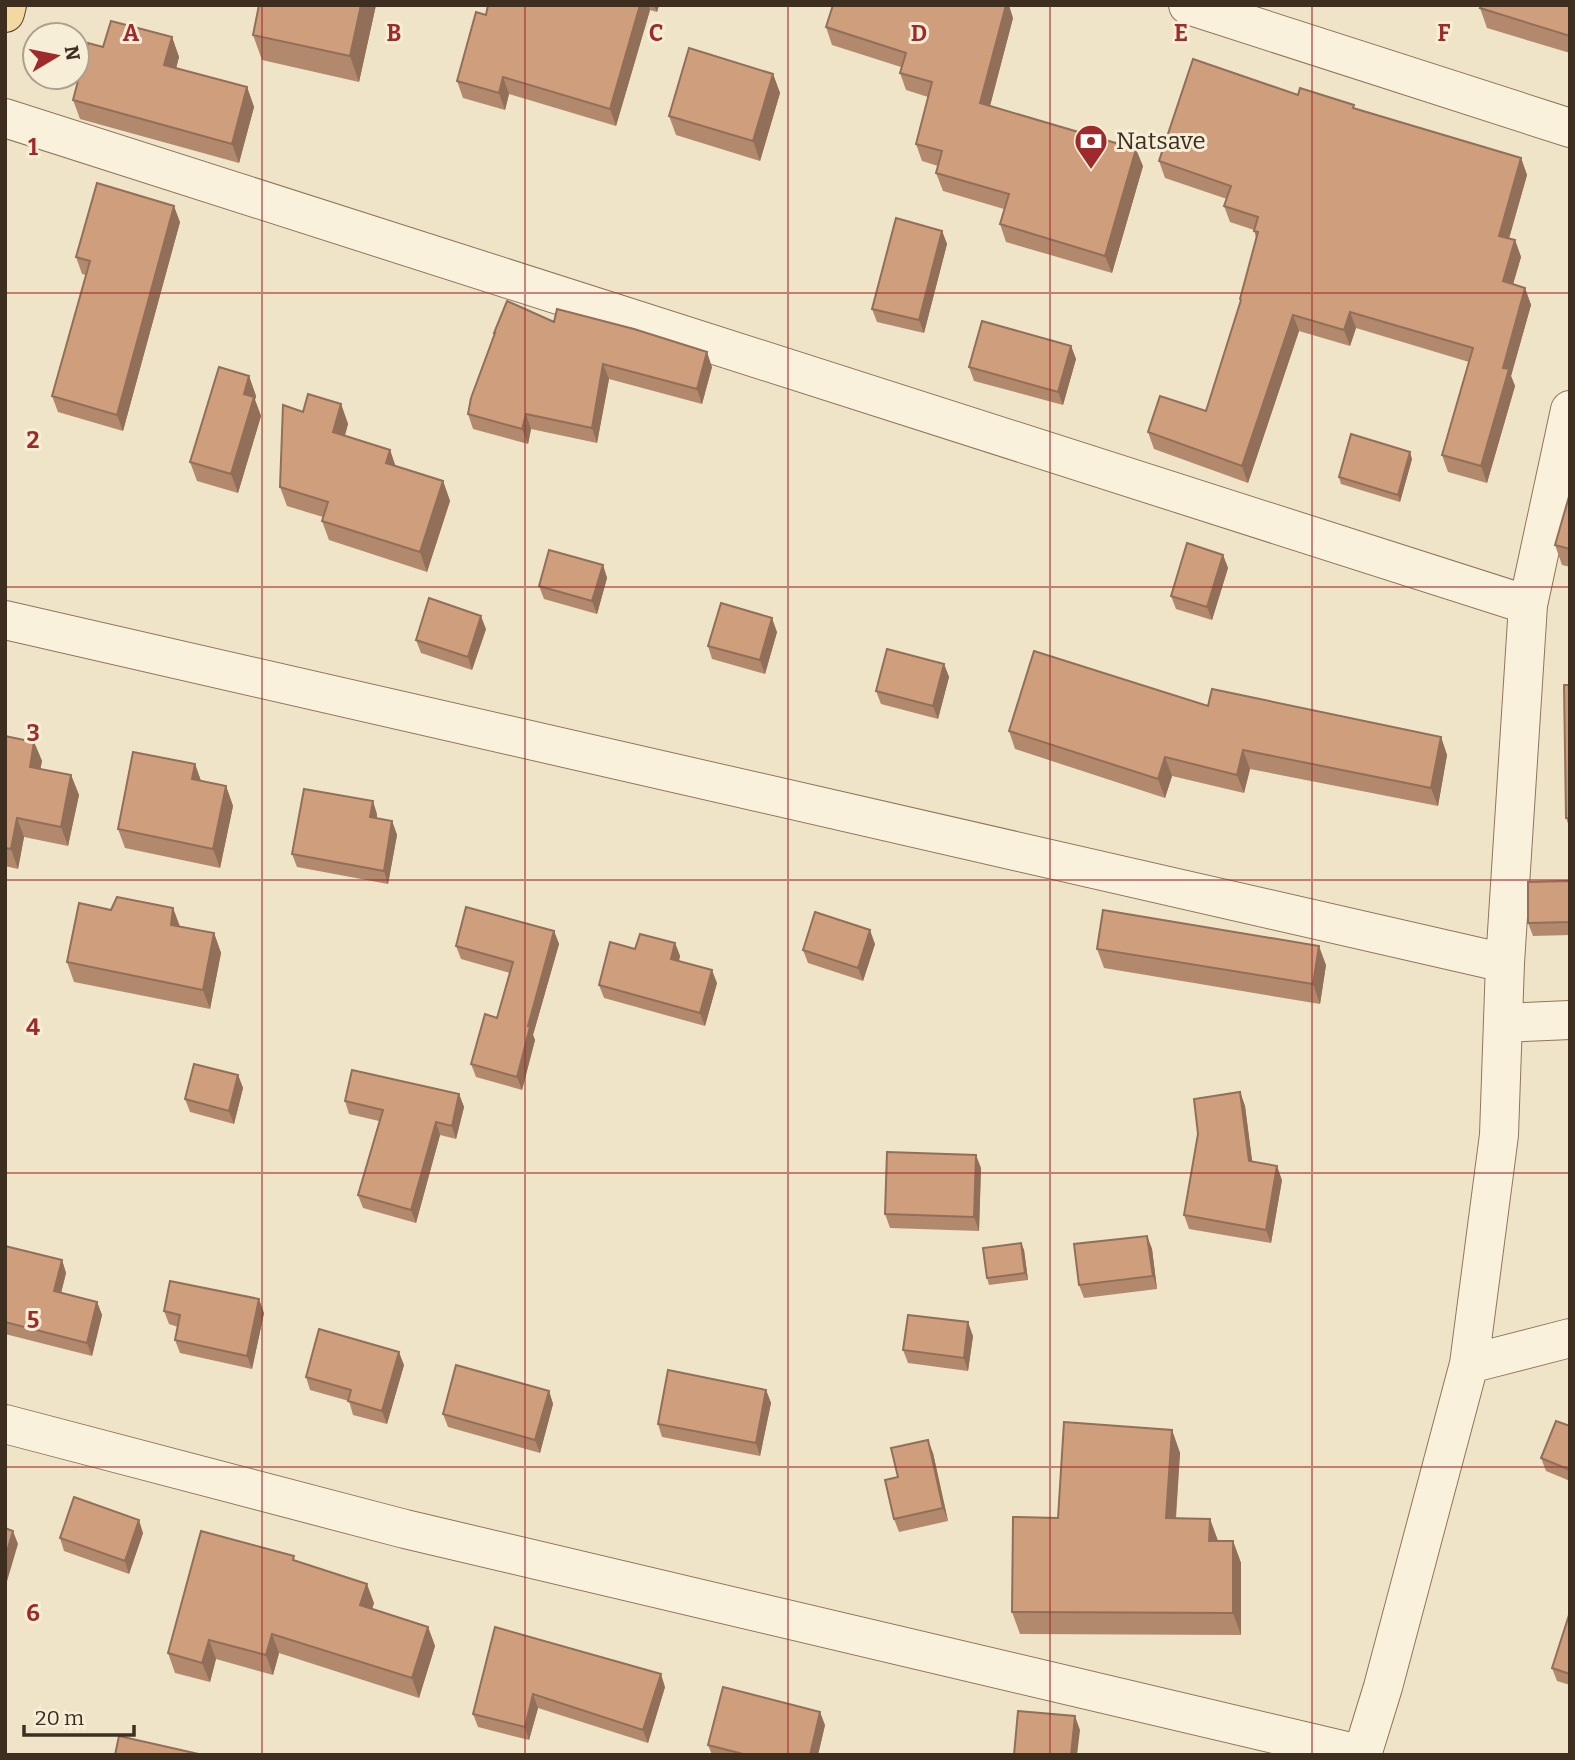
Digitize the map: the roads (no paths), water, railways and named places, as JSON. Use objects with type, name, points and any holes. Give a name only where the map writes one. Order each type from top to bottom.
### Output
[{"type":"main road","points":[[5,13],[7,5]]},
{"type":"street","points":[[1188,5],[1570,128]]},
{"type":"street","points":[[5,118],[1528,605]]},
{"type":"street","points":[[5,1424],[405,1529],[1362,1755],[1383,1688],[1469,1364],[1499,1135],[1504,963],[1528,605],[1570,410]]},
{"type":"street","points":[[5,620],[1504,963]]},
{"type":"street","points":[[1503,1023],[1570,1020]]},
{"type":"street","points":[[1469,1364],[1570,1338]]},
{"type":"place","name":"Natsave","points":[[1091,171]]}]
